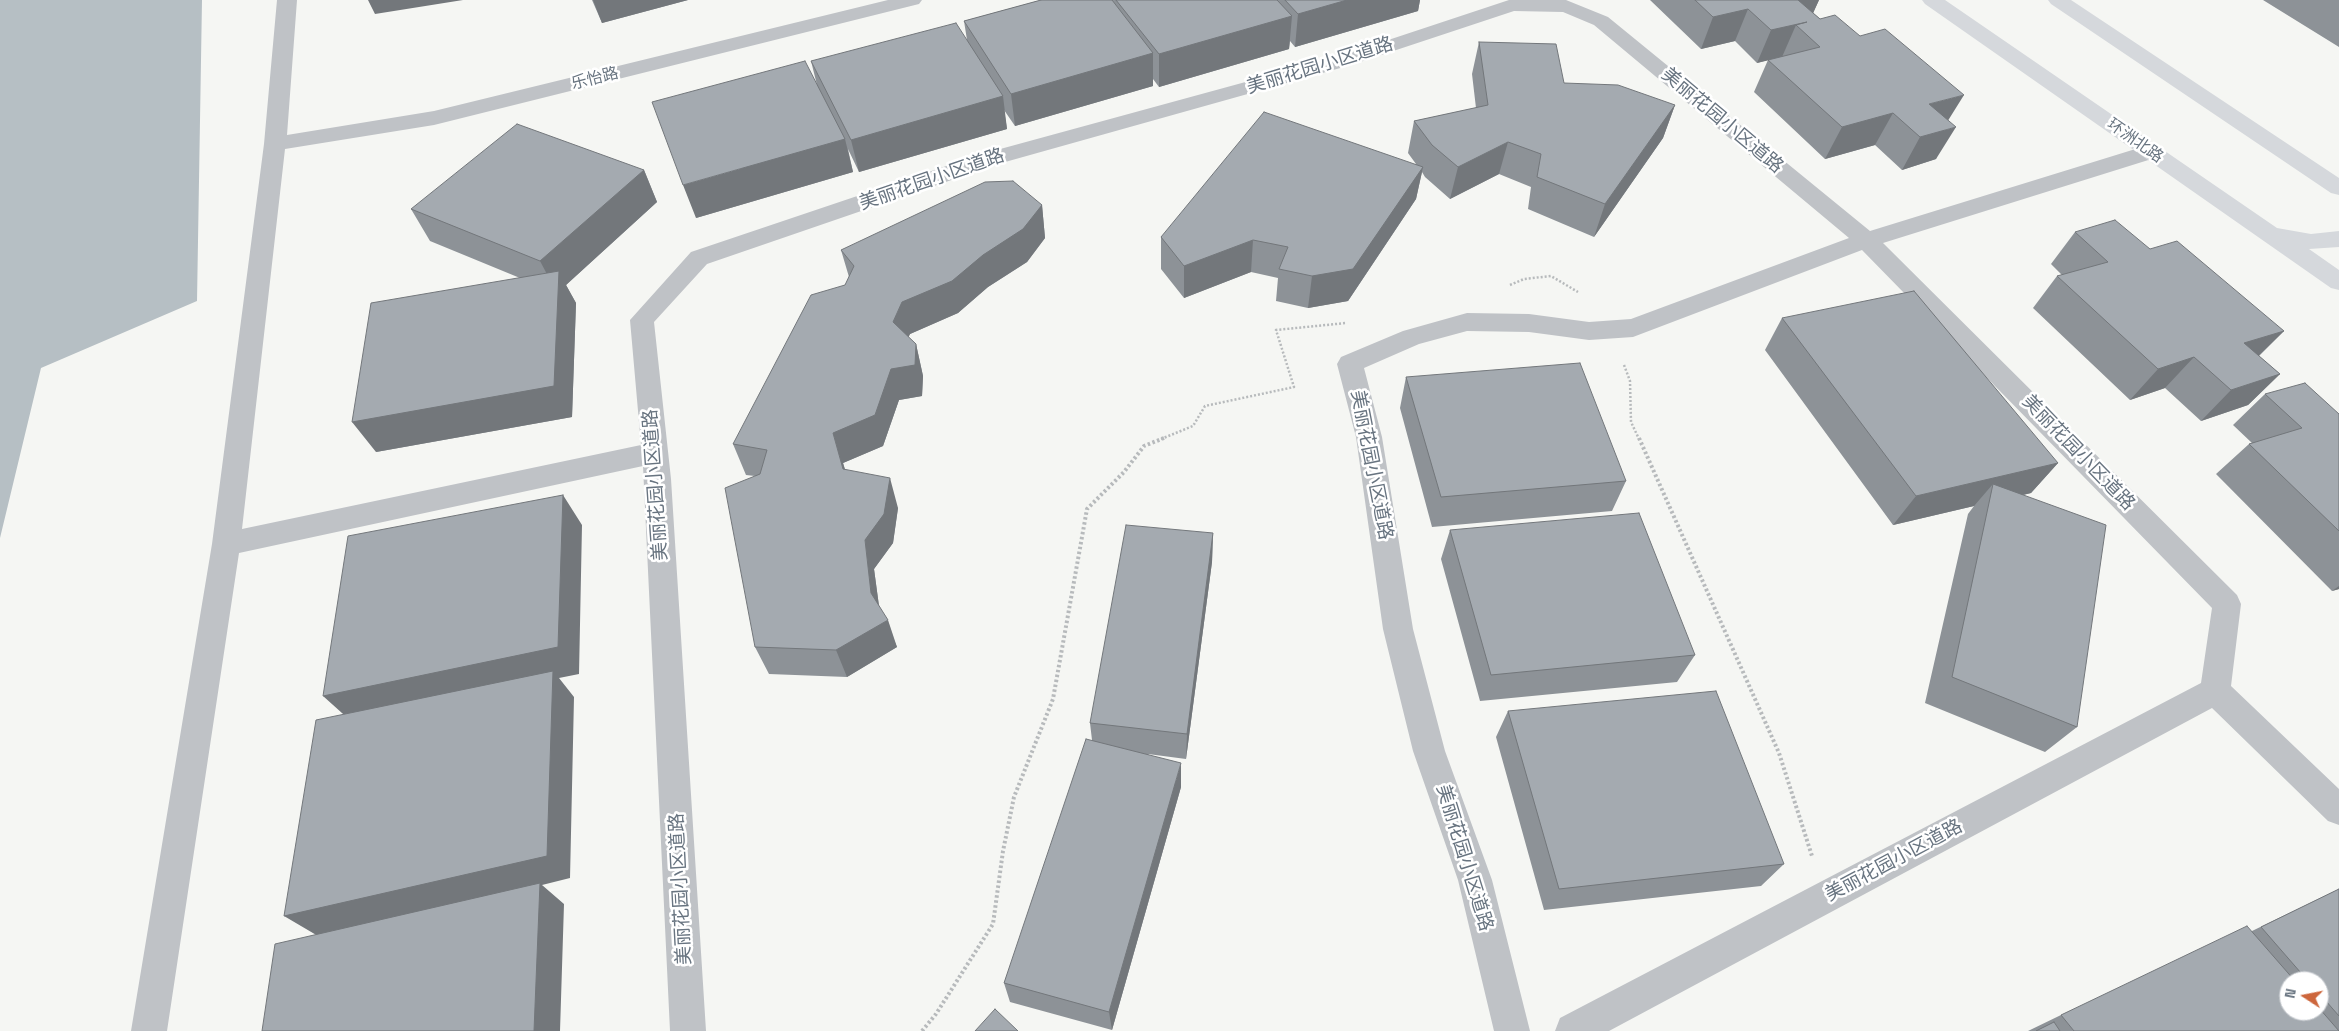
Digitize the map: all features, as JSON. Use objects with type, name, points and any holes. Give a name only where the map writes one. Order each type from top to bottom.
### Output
[{"type":"main road","name":"环洲北路","points":[[1932,0],[2339,282]]},
{"type":"main road","points":[[2058,0],[2339,188]]},
{"type":"main road","points":[[2267,232],[2311,242],[2339,239]]},
{"type":"street","points":[[149,1031],[226,544],[275,144],[287,0]]},
{"type":"street","name":"乐怡路","points":[[275,144],[434,118],[912,0]]},
{"type":"street","name":"美丽花园小区道路","points":[[688,1031],[655,453],[642,320],[698,258],[990,159],[1344,61],[1474,7],[1512,5],[1566,6],[1601,21],[1866,240],[1911,282],[2227,604],[2215,691],[1573,1031]]},
{"type":"street","name":"美丽花园小区道路","points":[[1512,1031],[1475,880],[1429,751],[1398,629],[1383,525],[1374,487],[1369,437],[1350,364],[1412,337],[1467,322],[1529,323],[1589,331],[1633,328],[1866,240],[2150,152]]},
{"type":"street","points":[[226,544],[655,453]]},
{"type":"street","points":[[2215,691],[2339,810]]},
{"type":"path","points":[[1504,288],[1524,279],[1551,276],[1586,296],[1612,330],[1630,381],[1631,422],[1779,753],[1826,897]]},
{"type":"path","points":[[922,1031],[936,1014],[993,924],[1003,851],[1014,798],[1053,699],[1087,509],[1124,472],[1144,446],[1193,426],[1205,406],[1294,387],[1276,330],[1356,322]]},
{"type":"shaded area","points":[[0,0],[202,0],[197,301],[41,368],[0,538]]},
{"type":"building","points":[[1041,0],[1112,0],[1153,53],[1011,94],[964,21]]},
{"type":"building","points":[[1116,0],[1277,0],[1292,16],[1159,54]]},
{"type":"building","points":[[1285,0],[1347,0],[1298,14]]},
{"type":"building","points":[[1695,0],[1798,0],[1820,19],[1835,15],[1860,36],[1885,29],[1964,95],[1929,104],[1956,127],[1920,137],[1893,113],[1842,127],[1768,60],[1820,47],[1796,25],[1807,22],[1771,30],[1748,9],[1713,17]]},
{"type":"building","points":[[956,23],[1003,96],[851,140],[811,61]]},
{"type":"building","points":[[1479,42],[1556,44],[1564,83],[1618,85],[1675,105],[1605,204],[1537,177],[1541,154],[1508,142],[1458,167],[1432,145],[1414,121],[1488,105]]},
{"type":"building","points":[[805,61],[845,139],[683,185],[652,102]]},
{"type":"building","points":[[1264,112],[1423,167],[1353,269],[1312,276],[1279,269],[1288,247],[1253,240],[1184,266],[1161,237]]},
{"type":"building","points":[[517,124],[644,170],[540,261],[411,209]]},
{"type":"building","points":[[1013,181],[1042,205],[1023,229],[983,255],[952,281],[902,302],[893,322],[916,344],[915,365],[891,369],[875,415],[833,433],[843,469],[890,478],[884,514],[865,540],[871,593],[888,620],[836,650],[755,647],[725,488],[760,474],[767,450],[733,444],[811,295],[845,285],[854,266],[841,250],[985,182]]},
{"type":"building","points":[[2115,220],[2150,249],[2177,241],[2284,331],[2244,343],[2280,374],[2231,390],[2194,357],[2158,369],[2057,276],[2108,262],[2075,232]]},
{"type":"building","points":[[559,271],[554,386],[352,422],[371,303]]},
{"type":"building","points":[[1914,291],[2058,463],[1916,496],[1782,318]]},
{"type":"building","points":[[1580,363],[1626,481],[1441,497],[1406,377]]},
{"type":"building","points":[[2305,383],[2339,414],[2339,531],[2249,444],[2302,428],[2265,394]]},
{"type":"building","points":[[1993,484],[2106,525],[2077,727],[1952,677]]},
{"type":"building","points":[[563,495],[558,647],[323,696],[348,536]]},
{"type":"building","points":[[1639,513],[1695,655],[1491,675],[1450,530]]},
{"type":"building","points":[[1126,525],[1213,533],[1187,734],[1090,723]]},
{"type":"building","points":[[553,671],[547,856],[284,916],[316,720]]},
{"type":"building","points":[[1716,691],[1784,864],[1559,889],[1508,711]]},
{"type":"building","points":[[1086,739],[1181,763],[1109,1012],[1004,983]]},
{"type":"building","points":[[540,883],[534,1031],[262,1031],[275,944]]},
{"type":"building","points":[[2339,889],[2339,1016],[2329,1004],[2329,971],[2299,971],[2261,927]]},
{"type":"building","points":[[2247,926],[2286,971],[2279,971],[2279,1021],[2329,1020],[2339,1031],[2074,1031],[2061,1015]]},
{"type":"building","points":[[995,1009],[1018,1031],[975,1031]]},
{"type":"building","points":[[2054,1022],[2060,1031],[2036,1031]]}]
